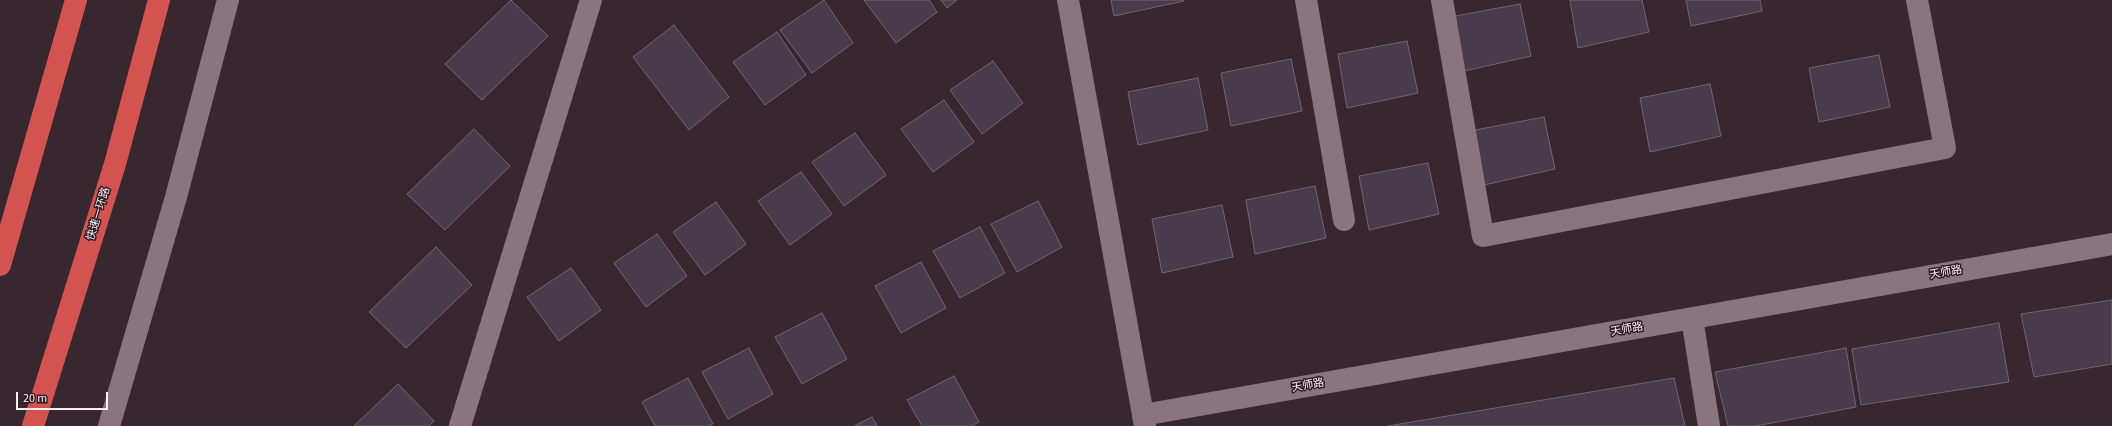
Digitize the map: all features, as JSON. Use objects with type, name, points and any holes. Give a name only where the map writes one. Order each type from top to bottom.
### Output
[{"type":"highway","points":[[0,265],[76,0]]},
{"type":"highway","name":"快速一环路","points":[[33,426],[115,164],[159,0]]},
{"type":"street","points":[[109,426],[176,197],[228,0]]},
{"type":"street","points":[[460,426],[591,0]]},
{"type":"street","points":[[1068,0],[1144,421]]},
{"type":"street","points":[[1306,0],[1344,220]]},
{"type":"street","points":[[1442,0],[1483,236],[1945,148],[1917,0]]},
{"type":"street","name":"天师路","points":[[1144,421],[1692,318],[2112,244]]},
{"type":"street","points":[[1692,318],[1709,426]]},
{"type":"building","points":[[511,0],[548,36],[482,100],[445,64]]},
{"type":"building","points":[[824,0],[853,43],[812,73],[780,30]]},
{"type":"building","points":[[864,0],[929,0],[937,12],[896,43]]},
{"type":"building","points":[[941,0],[957,0],[947,8]]},
{"type":"building","points":[[1111,0],[1184,0],[1184,1],[1114,16]]},
{"type":"building","points":[[1570,0],[1642,0],[1649,32],[1578,48]]},
{"type":"building","points":[[1686,0],[1760,0],[1762,11],[1691,26]]},
{"type":"building","points":[[1520,4],[1531,56],[1460,72],[1450,17]]},
{"type":"building","points":[[674,25],[729,97],[689,130],[633,57]]},
{"type":"building","points":[[777,32],[806,75],[765,105],[733,62]]},
{"type":"building","points":[[1407,41],[1418,93],[1347,108],[1338,54]]},
{"type":"building","points":[[1879,55],[1890,107],[1819,122],[1809,68]]},
{"type":"building","points":[[1291,59],[1302,111],[1231,126],[1221,73]]},
{"type":"building","points":[[993,61],[1023,103],[982,134],[950,90]]},
{"type":"building","points":[[1198,78],[1208,130],[1138,145],[1128,92]]},
{"type":"building","points":[[1710,84],[1721,136],[1650,152],[1640,98]]},
{"type":"building","points":[[944,100],[974,142],[933,172],[901,129]]},
{"type":"building","points":[[1544,117],[1555,169],[1484,185],[1475,130]]},
{"type":"building","points":[[474,129],[510,166],[445,230],[407,194]]},
{"type":"building","points":[[855,133],[886,175],[844,206],[812,162]]},
{"type":"building","points":[[1428,163],[1439,214],[1369,230],[1359,176]]},
{"type":"building","points":[[801,172],[832,214],[790,245],[758,201]]},
{"type":"building","points":[[1315,186],[1326,238],[1255,254],[1246,200]]},
{"type":"building","points":[[1038,201],[1062,247],[1017,272],[991,224]]},
{"type":"building","points":[[716,202],[746,244],[705,275],[673,232]]},
{"type":"building","points":[[1222,205],[1233,257],[1162,273],[1152,219]]},
{"type":"building","points":[[980,227],[1005,273],[960,298],[933,251]]},
{"type":"building","points":[[657,234],[687,276],[646,307],[614,263]]},
{"type":"building","points":[[436,247],[472,285],[406,348],[369,312]]},
{"type":"building","points":[[921,262],[946,308],[901,333],[875,286]]},
{"type":"building","points":[[571,268],[601,310],[559,341],[527,297]]},
{"type":"building","points":[[2112,300],[2112,364],[2034,377],[2021,314]]},
{"type":"building","points":[[822,313],[847,359],[802,384],[775,337]]},
{"type":"building","points":[[1999,323],[2009,382],[1861,405],[1852,349]]},
{"type":"building","points":[[749,348],[773,394],[728,419],[702,372]]},
{"type":"building","points":[[1846,348],[1856,407],[1756,426],[1728,426],[1715,372]]},
{"type":"building","points":[[954,376],[979,422],[971,426],[922,426],[907,400]]},
{"type":"building","points":[[688,378],[713,424],[708,426],[655,426],[642,402]]},
{"type":"building","points":[[1674,378],[1685,426],[1388,426]]},
{"type":"building","points":[[398,384],[434,421],[429,426],[354,426]]},
{"type":"building","points":[[872,417],[877,426],[854,426]]}]
